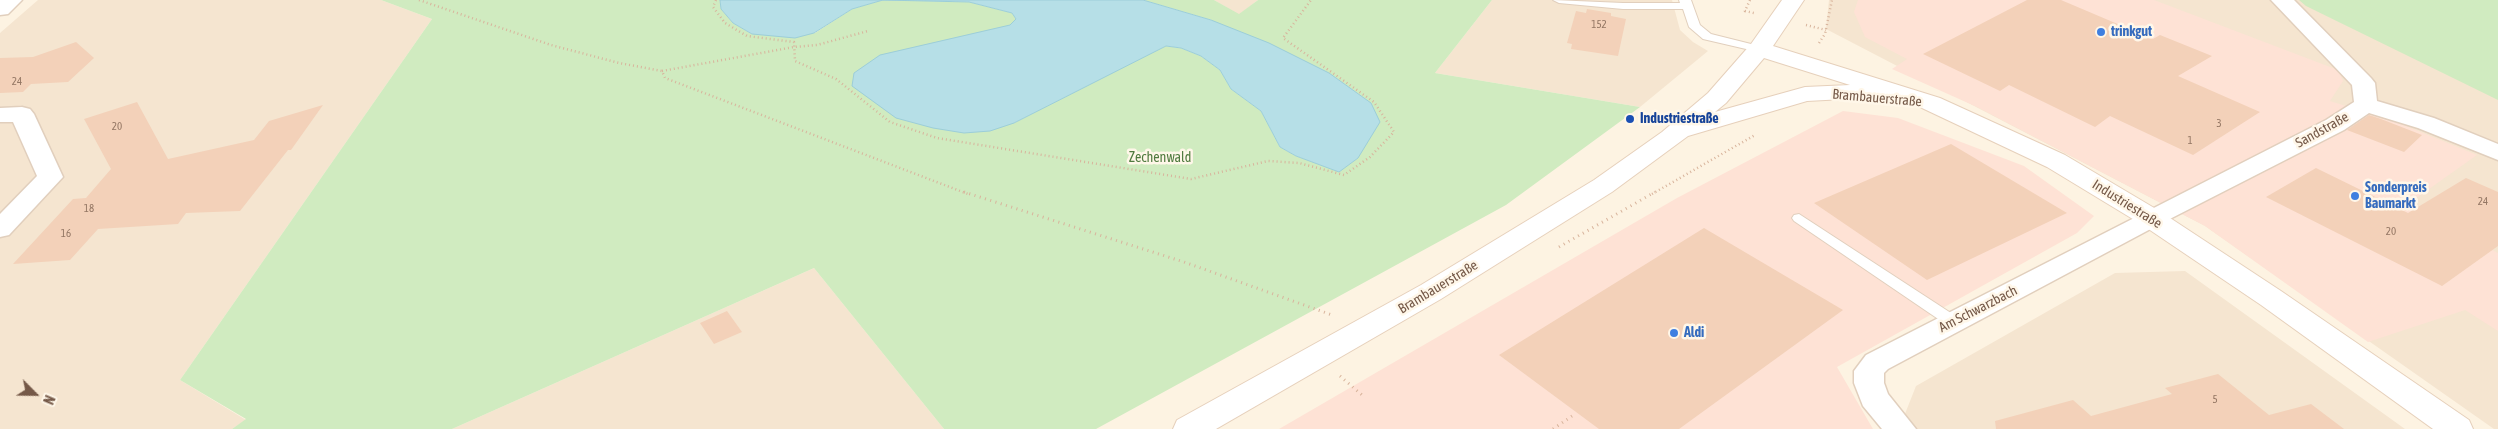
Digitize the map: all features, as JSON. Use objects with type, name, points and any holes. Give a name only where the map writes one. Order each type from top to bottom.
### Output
[{"type":"main road","name":"Brambauerstraße","points":[[1189,429],[1355,335],[1603,186],[1678,132],[1717,98],[1759,49],[1793,0]]},
{"type":"main road","name":"Industriestraße","points":[[1759,49],[1931,103],[2056,160],[2151,218],[2271,298],[2457,429]]},
{"type":"main road","name":"Brambauerstraße","points":[[1678,132],[1805,94],[1844,92],[1931,103]]},
{"type":"street","points":[[0,9],[11,0]]},
{"type":"street","points":[[2282,0],[2363,83],[2366,105],[2426,123],[2498,153]]},
{"type":"street","name":"Sandstraße","points":[[2151,218],[2335,125],[2366,105]]},
{"type":"street","points":[[0,115],[22,114],[50,177],[0,229]]},
{"type":"street","name":"Am Schwarzbach","points":[[1900,429],[1874,398],[1869,383],[1869,371],[1877,362],[2151,218]]},
{"type":"lane","points":[[1559,0],[1623,6],[1686,3],[1695,27],[1707,37],[1759,49]]},
{"type":"lane","points":[[1799,218],[1952,321]]},
{"type":"path","points":[[419,0],[551,46],[619,63],[662,71],[794,46],[817,45],[868,31]]},
{"type":"path","points":[[716,0],[713,7],[725,23],[747,36],[794,42],[795,61],[836,79],[890,122],[937,138],[1191,179],[1268,161],[1300,163],[1344,175],[1370,157],[1394,132],[1374,102],[1283,38],[1311,0]]},
{"type":"path","points":[[662,71],[665,78],[729,100],[826,141],[951,188],[1184,262],[1331,314],[1355,335]]},
{"type":"path","points":[[1337,374],[1362,395]]},
{"type":"path","points":[[1553,429],[1575,414]]},
{"type":"shaded area","points":[[38,0],[381,0],[432,19],[180,380],[246,420],[232,429],[0,429],[0,33]]},
{"type":"shaded area","points":[[1214,0],[1258,0],[1239,15]]},
{"type":"shaded area","points":[[1492,0],[1672,0],[1680,30],[1693,42],[1708,51],[1640,107],[1435,73]]},
{"type":"shaded area","points":[[1829,0],[2498,0],[2498,429],[2494,429],[2205,226],[1826,29]]},
{"type":"shaded area","points":[[1858,0],[2154,0],[2338,70],[2343,81],[2330,101],[2396,122],[2477,155],[2405,206],[2498,253],[2498,331],[2465,310],[2368,342],[2205,226],[1977,107],[1892,69],[1907,59],[1865,37],[1854,12]]},
{"type":"shaded area","points":[[1843,111],[1898,118],[2024,166],[2094,216],[2077,233],[1837,367],[1873,429],[1279,429],[1677,198]]},
{"type":"shaded area","points":[[814,268],[944,429],[452,429]]},
{"type":"shaded area","points":[[2185,271],[2405,429],[1899,429],[1916,386],[2115,273]]},
{"type":"green space","name":"Zechenwald","points":[[381,0],[720,0],[721,9],[733,23],[752,34],[815,33],[852,9],[883,0],[969,2],[1012,13],[1016,19],[1011,25],[1014,123],[1147,54],[1166,46],[1181,48],[1201,56],[1220,70],[1231,89],[1261,111],[1280,147],[1296,156],[1339,171],[1358,158],[1211,20],[1143,0],[1214,0],[1239,14],[1258,0],[1492,0],[1435,73],[1640,107],[1506,205],[1096,429],[944,429],[814,268],[452,429],[232,429],[246,419],[180,380],[432,19]]},
{"type":"green space","points":[[2299,0],[2498,0],[2498,100],[2306,6]]},
{"type":"water","points":[[720,0],[883,0],[852,9],[814,33],[795,38],[752,34],[733,23],[721,9]]},
{"type":"water","points":[[883,0],[1143,0],[1211,20],[1269,43],[1329,73],[1371,103],[1380,122],[1358,158],[1339,172],[1296,156],[1280,147],[1261,111],[1231,89],[1220,70],[1201,56],[1181,48],[1166,46],[1014,123],[990,131],[964,133],[933,128],[896,118],[852,86],[854,73],[880,55],[1010,25],[1016,19],[1012,13],[969,2]]},
{"type":"building","points":[[2027,0],[2061,0],[2153,39],[2160,35],[2212,56],[2178,76],[2260,112],[2193,155],[2110,116],[2095,127],[2009,85],[2000,91],[1923,54]]},
{"type":"building","points":[[1587,9],[1611,13],[1611,16],[1626,19],[1618,56],[1571,49],[1572,44],[1567,43],[1576,11],[1586,13]]},
{"type":"building","points":[[76,42],[94,58],[68,82],[31,84],[23,92],[0,93],[0,58],[33,57]]},
{"type":"building","points":[[137,102],[168,159],[254,140],[269,121],[323,105],[291,150],[288,150],[240,211],[186,213],[178,224],[98,229],[70,260],[13,264],[73,199],[86,198],[111,169],[84,119]]},
{"type":"building","points":[[2369,115],[2422,135],[2404,152],[2347,130]]},
{"type":"building","points":[[1951,144],[2067,213],[1927,280],[1814,203]]},
{"type":"building","points":[[2316,168],[2408,213],[2466,178],[2498,192],[2498,246],[2442,286],[2266,197]]},
{"type":"building","name":"Aldi","points":[[1704,228],[1843,310],[1679,429],[1599,429],[1499,355]]},
{"type":"building","points":[[727,311],[742,332],[714,344],[700,323]]},
{"type":"building","points":[[2218,374],[2269,415],[2311,404],[2344,429],[1996,429],[1995,421],[2073,400],[2091,416],[2172,394],[2165,388]]},
{"type":"place","name":"trinkgut","points":[[2101,32]]},
{"type":"place","name":"Industriestraße","points":[[1630,119]]},
{"type":"place","name":"Sonderpreis Baumarkt","points":[[2355,196]]},
{"type":"place","name":"Aldi","points":[[1674,333]]}]
